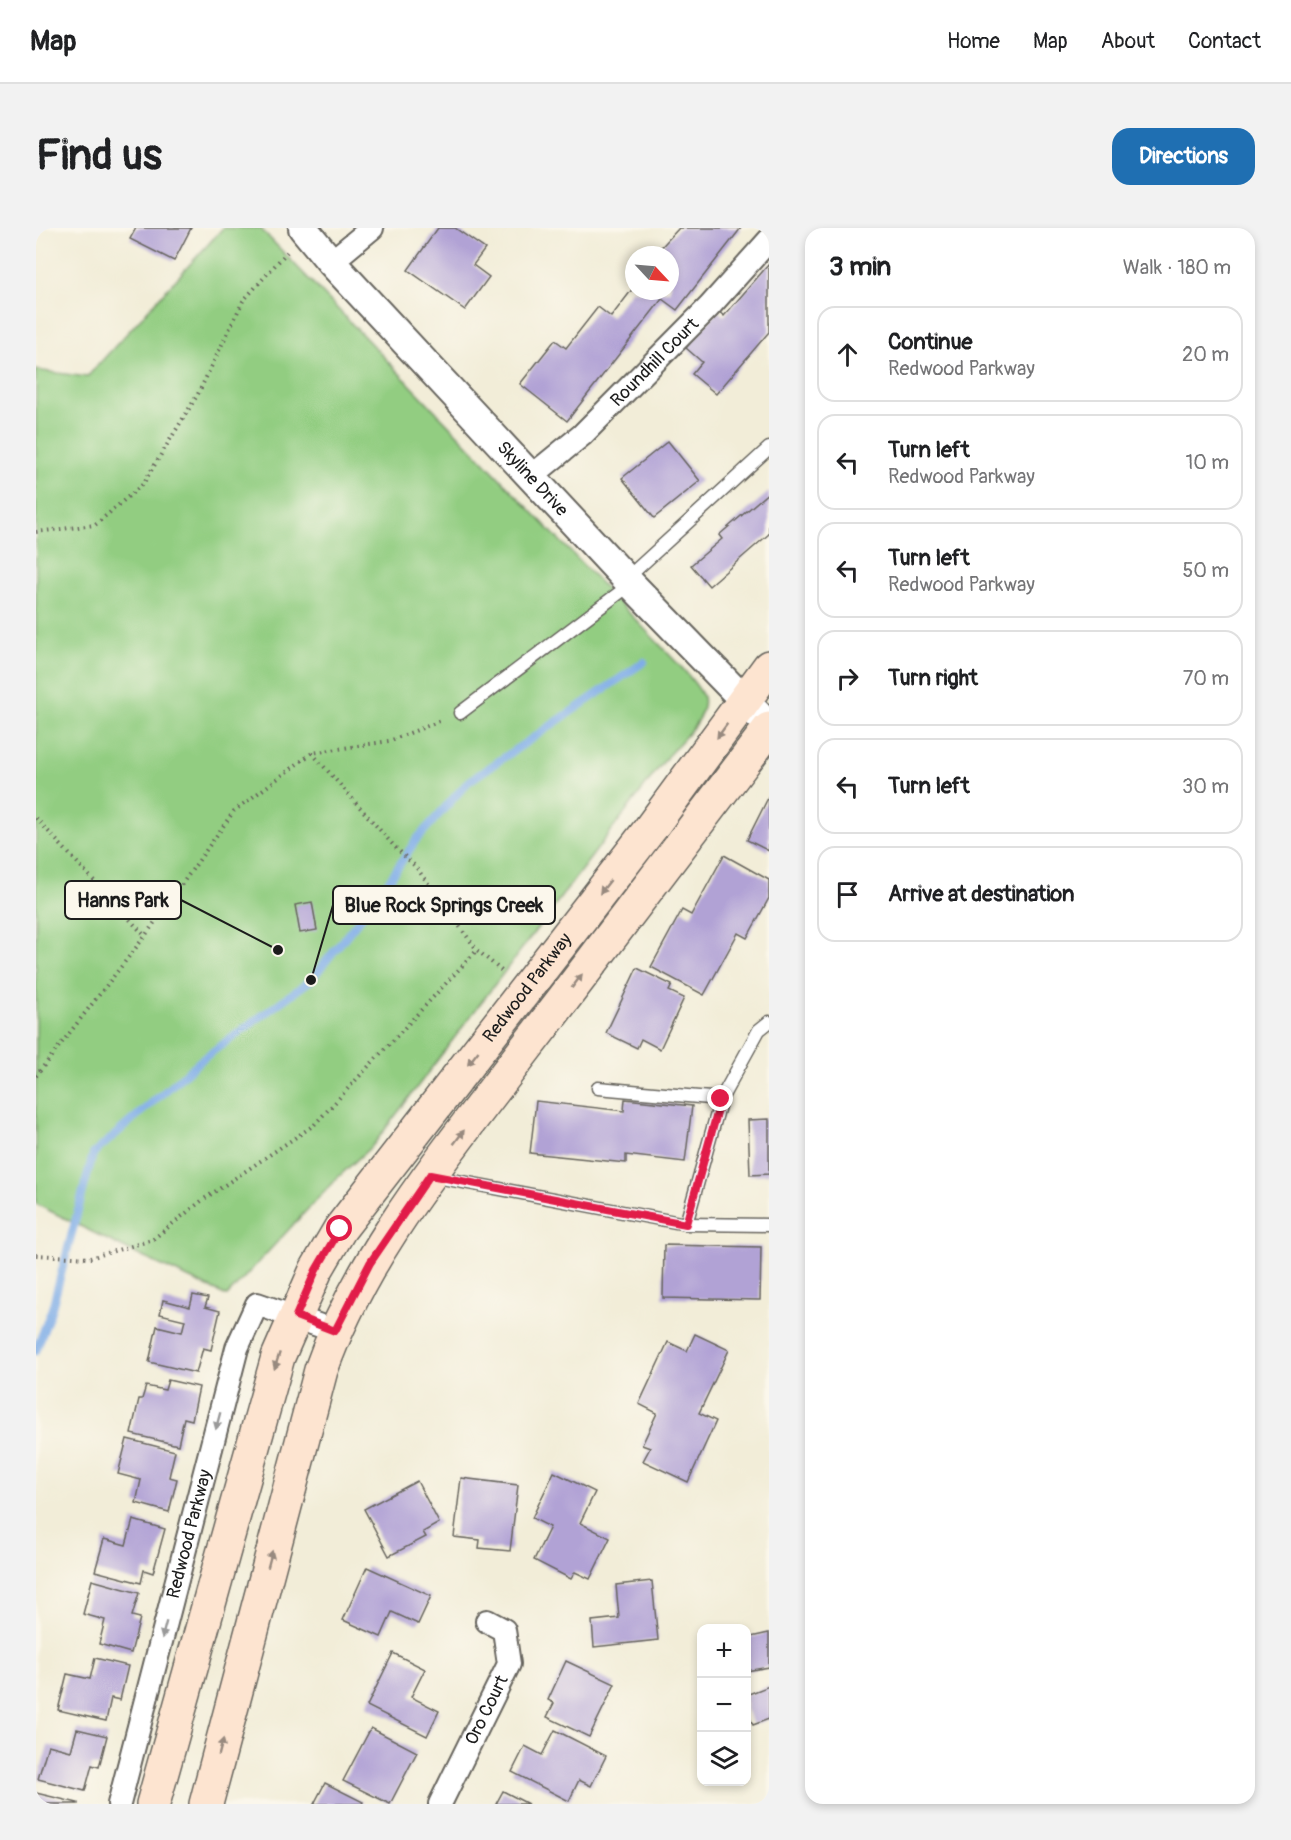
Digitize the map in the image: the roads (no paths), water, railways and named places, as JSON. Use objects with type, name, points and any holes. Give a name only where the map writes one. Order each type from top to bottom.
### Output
[{"type":"main road","name":"Redwood Parkway","points":[[153,1804],[278,1357],[316,1270],[340,1229],[650,830],[769,667]]},
{"type":"main road","name":"Redwood Parkway","points":[[206,1804],[312,1404],[335,1331],[370,1263],[430,1175],[769,727]]},
{"type":"street","points":[[331,262],[372,228]]},
{"type":"street","name":"Skyline Drive","points":[[304,229],[331,262],[629,581],[769,727]]},
{"type":"street","name":"Roundhill Court","points":[[532,475],[582,435],[709,307],[769,240]]},
{"type":"street","name":"Redwood Parkway","points":[[119,1804],[237,1348],[257,1304],[335,1331]]},
{"type":"street","name":"Oro Court","points":[[440,1804],[509,1664],[504,1630],[487,1621]]},
{"type":"lane","points":[[460,712],[629,581],[769,448]]},
{"type":"lane","points":[[686,1224],[721,1099],[759,1030],[769,1022]]},
{"type":"lane","points":[[598,1088],[721,1099]]},
{"type":"lane","points":[[430,1175],[686,1224],[769,1225]]},
{"type":"waterway","points":[[36,1351],[52,1308],[93,1154],[201,1060],[311,980],[382,891],[416,840],[468,782],[644,662]]},
{"type":"place","name":"Hanns Park","points":[[278,950]]},
{"type":"place","name":"Blue Rock Springs Creek","points":[[311,980]]}]
